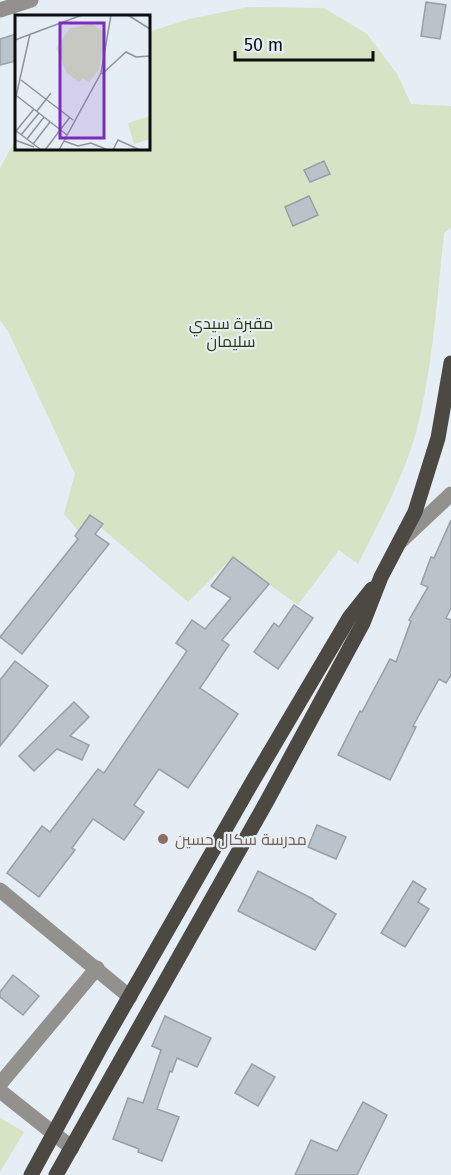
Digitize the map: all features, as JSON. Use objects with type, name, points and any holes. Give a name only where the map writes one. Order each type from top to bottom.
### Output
[{"type":"main road","points":[[56,1175],[267,801],[363,623],[381,577],[415,512],[438,438],[451,363]]},
{"type":"main road","points":[[31,1175],[254,779],[349,618],[381,577]]},
{"type":"street","points":[[0,10],[31,0]]},
{"type":"street","points":[[400,542],[451,494]]},
{"type":"street","points":[[0,890],[130,997]]},
{"type":"street","points":[[0,1084],[96,968]]},
{"type":"street","points":[[0,1090],[72,1148]]},
{"type":"green space","name":"مقبرة سيدي سليمان","points":[[248,7],[324,8],[367,34],[397,74],[411,104],[451,106],[451,228],[444,233],[431,356],[412,447],[391,498],[358,564],[339,550],[298,605],[232,558],[188,602],[98,525],[86,540],[64,514],[75,474],[8,331],[0,320],[0,168],[15,141],[15,150],[150,150],[150,32],[189,19]]},
{"type":"green space","points":[[0,1118],[24,1132],[0,1172]]},
{"type":"building","points":[[426,2],[446,5],[440,39],[421,36]]},
{"type":"building","points":[[15,34],[15,61],[0,65],[0,39]]},
{"type":"building","points":[[324,161],[330,174],[310,182],[304,170]]},
{"type":"building","points":[[309,196],[318,215],[293,226],[285,207]]},
{"type":"building","points":[[90,515],[103,524],[95,534],[109,544],[22,654],[0,637],[78,539],[75,536]]},
{"type":"building","points":[[451,520],[451,608],[446,618],[451,620],[451,675],[446,683],[439,679],[413,726],[416,727],[390,780],[338,755],[390,659],[396,662],[411,621],[409,620],[428,587],[421,584],[431,557],[434,558]]},
{"type":"building","points":[[233,557],[269,584],[222,640],[229,645],[200,688],[238,714],[188,788],[159,769],[134,805],[144,812],[124,840],[93,819],[72,848],[75,850],[39,897],[7,873],[42,826],[50,832],[98,769],[104,773],[187,651],[176,643],[192,620],[205,629],[231,598],[211,586]]},
{"type":"building","points":[[294,605],[313,618],[278,669],[254,652],[274,623],[279,627]]},
{"type":"building","points":[[15,661],[48,686],[0,746],[0,680]]},
{"type":"building","points":[[74,702],[89,717],[70,736],[89,745],[82,760],[57,749],[34,771],[19,756]]},
{"type":"building","points":[[317,825],[346,837],[336,859],[308,847]]},
{"type":"building","points":[[258,871],[313,899],[336,914],[315,950],[238,911]]},
{"type":"building","points":[[413,881],[426,889],[418,902],[429,909],[405,947],[381,933]]},
{"type":"building","points":[[13,975],[39,996],[23,1015],[0,997],[0,992]]},
{"type":"building","points":[[165,1016],[211,1038],[197,1067],[177,1058],[172,1072],[170,1071],[157,1109],[179,1117],[162,1161],[113,1139],[128,1098],[143,1103],[161,1050],[152,1046]]},
{"type":"building","points":[[252,1064],[275,1077],[258,1106],[235,1093]]},
{"type":"building","points":[[363,1102],[387,1115],[357,1175],[295,1175],[311,1140],[337,1151]]},
{"type":"place","name":"مدرسة سكال حسين","points":[[163,839]]}]
